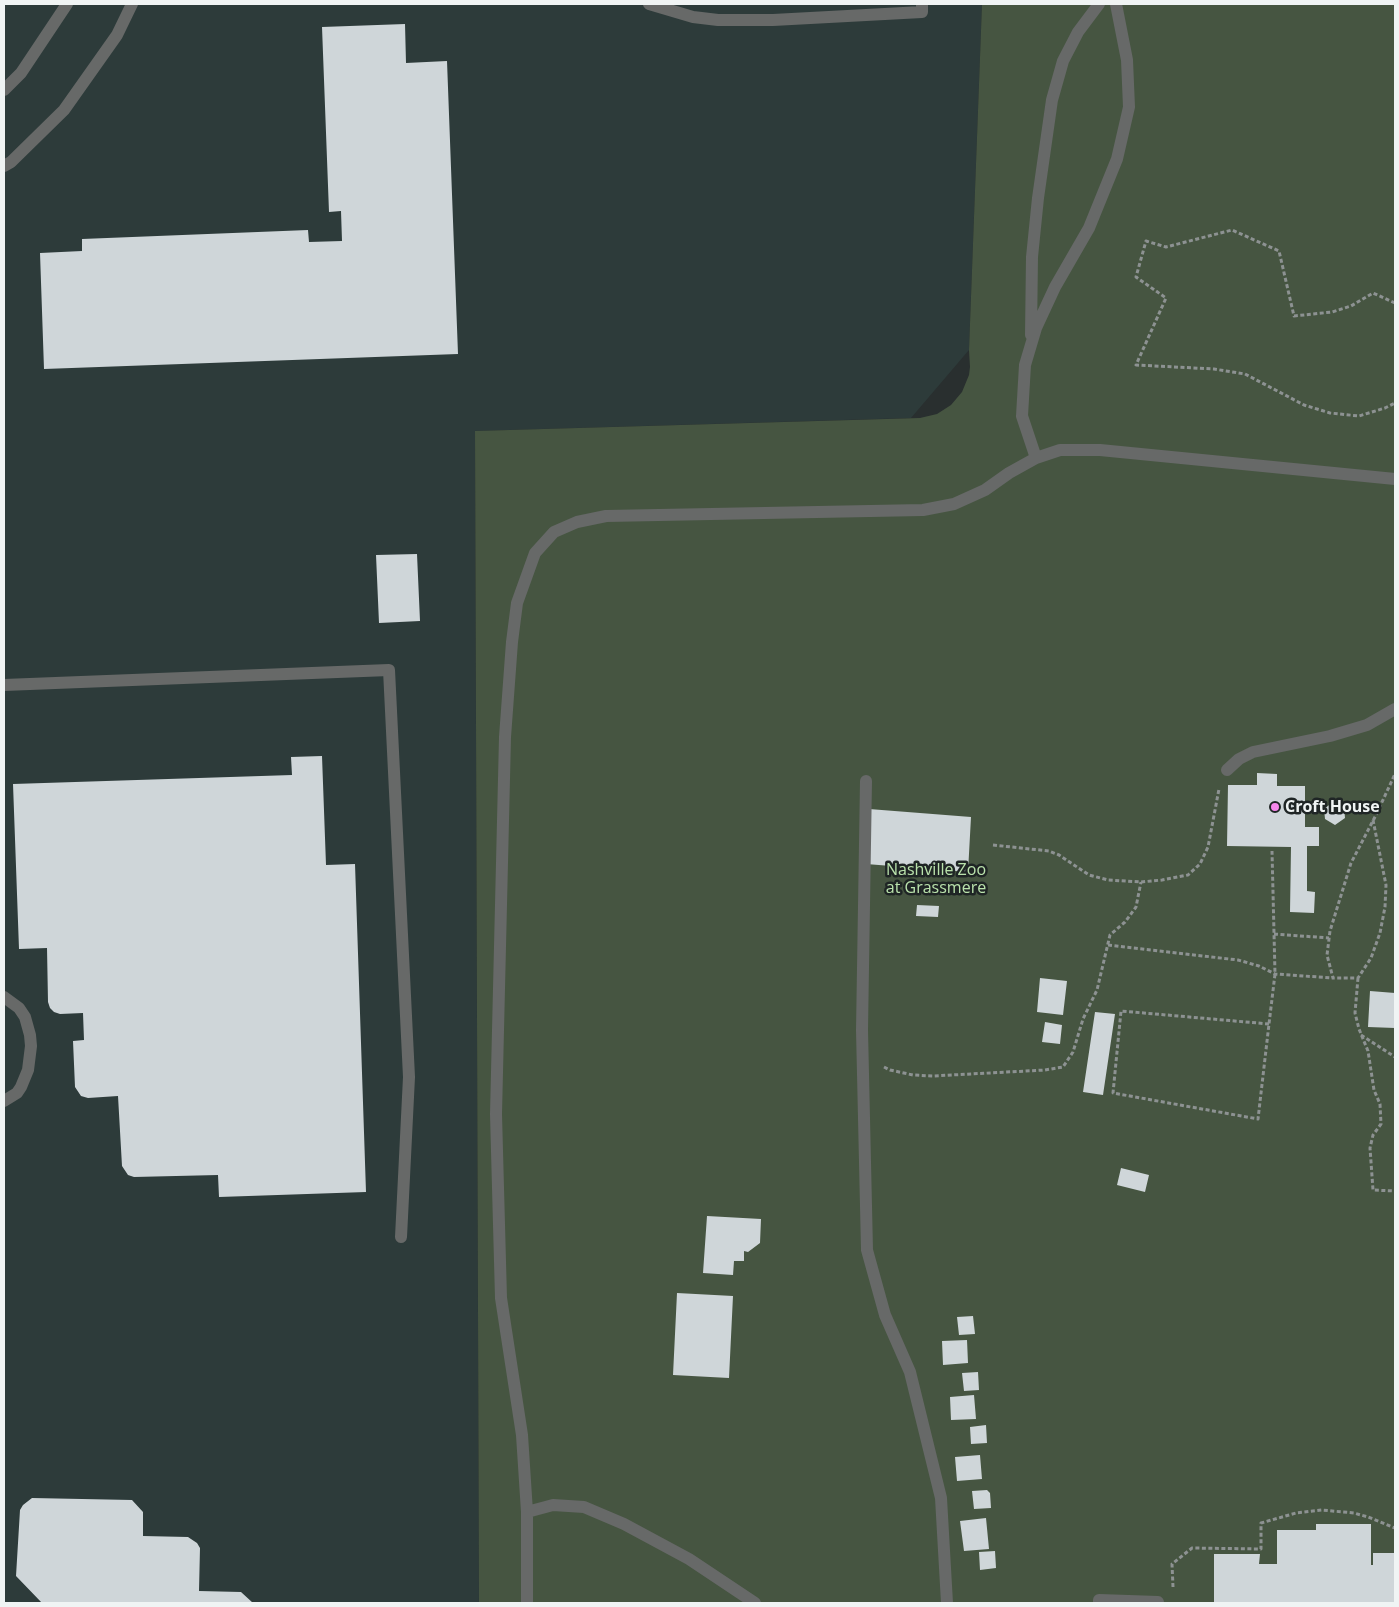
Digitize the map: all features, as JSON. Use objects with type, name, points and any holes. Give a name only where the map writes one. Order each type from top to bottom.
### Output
[{"type":"lane","points":[[4,90],[21,73],[67,4]]},
{"type":"lane","points":[[4,166],[64,110],[117,35],[132,4]]},
{"type":"lane","points":[[648,4],[701,18],[718,20],[773,20],[922,12],[922,4]]},
{"type":"lane","points":[[1031,345],[1032,257],[1052,100],[1063,61],[1078,32],[1099,4]]},
{"type":"lane","points":[[1036,458],[1022,416],[1025,365],[1036,328],[1055,287],[1089,228],[1117,159],[1129,107],[1127,60],[1117,4]]},
{"type":"lane","points":[[527,1603],[527,1512],[522,1435],[502,1298],[496,1114],[506,727],[512,642],[517,603],[535,553],[554,532],[576,522],[606,516],[923,510],[946,506],[985,490],[1008,473],[1036,458],[1060,450],[1100,450],[1395,479]]},
{"type":"lane","points":[[4,685],[389,670],[409,1077],[401,1237]]},
{"type":"lane","points":[[1227,770],[1240,759],[1253,752],[1330,736],[1358,728],[1395,709]]},
{"type":"lane","points":[[866,782],[863,1050],[867,1250],[885,1315],[910,1372],[941,1498],[947,1603]]},
{"type":"lane","points":[[4,997],[18,1008],[24,1017],[30,1035],[31,1046],[28,1070],[21,1087],[17,1093],[4,1101]]},
{"type":"lane","points":[[527,1512],[553,1505],[584,1507],[624,1524],[689,1559],[755,1603]]},
{"type":"lane","points":[[1099,1603],[1099,1600],[1158,1602]]},
{"type":"path","points":[[1395,302],[1372,293],[1351,306],[1332,312],[1294,316],[1279,251],[1232,230],[1166,247],[1146,241],[1136,277],[1166,298],[1136,366],[1214,369],[1245,374],[1304,405],[1330,413],[1358,416],[1386,408],[1395,403]]},
{"type":"path","points":[[993,845],[1049,851],[1059,855],[1089,875],[1108,880],[1141,882],[1188,876],[1200,864],[1208,847],[1218,793],[1227,770]]},
{"type":"path","points":[[1333,978],[1327,955],[1329,938],[1351,863],[1374,820],[1395,774]]},
{"type":"path","points":[[1374,820],[1386,885],[1385,907],[1380,934],[1371,958],[1358,978],[1354,1013],[1368,1051],[1374,1090],[1380,1104],[1381,1124],[1373,1135],[1370,1148],[1373,1190],[1395,1191]]},
{"type":"path","points":[[1269,1024],[1121,1011],[1113,1093],[1258,1119],[1275,974],[1272,852]]},
{"type":"path","points":[[863,1050],[878,1063],[890,1070],[913,1075],[933,1076],[1045,1070],[1063,1067],[1073,1052],[1083,1019],[1097,990],[1110,935],[1125,922],[1136,907],[1141,882]]},
{"type":"path","points":[[1274,934],[1329,938]]},
{"type":"path","points":[[1108,945],[1238,960],[1275,974],[1358,978]]},
{"type":"path","points":[[1361,1034],[1395,1057]]},
{"type":"path","points":[[1158,1602],[1173,1602],[1172,1564],[1192,1548],[1261,1549],[1261,1523],[1296,1513],[1322,1510],[1354,1513],[1395,1528]]},
{"type":"shaded area","points":[[4,4],[982,4],[969,350],[911,418],[475,431],[479,1603],[4,1603]]},
{"type":"green space","name":"Nashville Zoo at Grassmere","points":[[982,4],[1395,4],[1395,1603],[479,1603],[475,431],[920,418],[937,414],[951,405],[962,392],[970,367],[969,350]]},
{"type":"building","points":[[405,24],[406,63],[447,61],[458,354],[44,369],[40,253],[82,251],[82,239],[308,230],[309,242],[342,241],[341,211],[329,212],[322,27]]},
{"type":"building","points":[[417,554],[420,621],[379,623],[376,555]]},
{"type":"building","points":[[322,756],[326,865],[355,864],[366,1192],[219,1197],[218,1175],[134,1177],[128,1175],[122,1166],[118,1096],[88,1098],[81,1096],[75,1087],[73,1041],[84,1040],[83,1013],[60,1014],[50,1008],[48,1002],[47,948],[19,949],[13,784],[292,775],[291,757]]},
{"type":"building","points":[[1257,773],[1277,774],[1277,786],[1305,786],[1305,827],[1319,827],[1319,846],[1307,846],[1307,891],[1315,892],[1314,913],[1290,912],[1291,847],[1227,846],[1228,785],[1257,785]]},
{"type":"building","points":[[1333,802],[1344,806],[1345,818],[1335,825],[1325,819],[1324,809]]},
{"type":"building","points":[[869,809],[971,817],[968,872],[866,864]]},
{"type":"building","points":[[917,905],[939,906],[938,917],[916,916]]},
{"type":"building","points":[[1040,978],[1067,981],[1063,1015],[1037,1012]]},
{"type":"building","points":[[1370,991],[1395,993],[1395,1028],[1368,1027]]},
{"type":"building","points":[[1095,1012],[1115,1014],[1103,1095],[1083,1092]]},
{"type":"building","points":[[1045,1022],[1062,1025],[1060,1044],[1042,1042]]},
{"type":"building","points":[[1121,1168],[1149,1175],[1145,1192],[1117,1185]]},
{"type":"building","points":[[707,1216],[761,1219],[760,1243],[748,1252],[744,1251],[744,1261],[734,1261],[733,1275],[703,1273]]},
{"type":"building","points":[[677,1293],[733,1296],[729,1378],[673,1375]]},
{"type":"building","points":[[973,1316],[975,1334],[959,1335],[957,1317]]},
{"type":"building","points":[[967,1340],[968,1363],[943,1365],[942,1341]]},
{"type":"building","points":[[978,1372],[979,1390],[964,1391],[962,1373]]},
{"type":"building","points":[[974,1395],[976,1419],[951,1420],[950,1397]]},
{"type":"building","points":[[986,1425],[987,1443],[971,1444],[970,1427]]},
{"type":"building","points":[[980,1455],[982,1479],[957,1481],[955,1457]]},
{"type":"building","points":[[987,1490],[990,1493],[991,1508],[974,1509],[972,1491]]},
{"type":"building","points":[[32,1498],[132,1500],[143,1512],[143,1536],[188,1537],[197,1543],[200,1548],[199,1591],[241,1592],[253,1603],[42,1603],[16,1576],[20,1510]]},
{"type":"building","points":[[986,1518],[989,1549],[964,1551],[960,1521]]},
{"type":"building","points":[[1316,1524],[1371,1524],[1371,1565],[1373,1565],[1373,1553],[1395,1553],[1395,1603],[1214,1603],[1214,1554],[1260,1554],[1259,1564],[1277,1564],[1277,1530],[1316,1530]]},
{"type":"building","points":[[995,1551],[996,1568],[980,1570],[979,1552]]},
{"type":"place","name":"Croft House","points":[[1275,807]]}]
